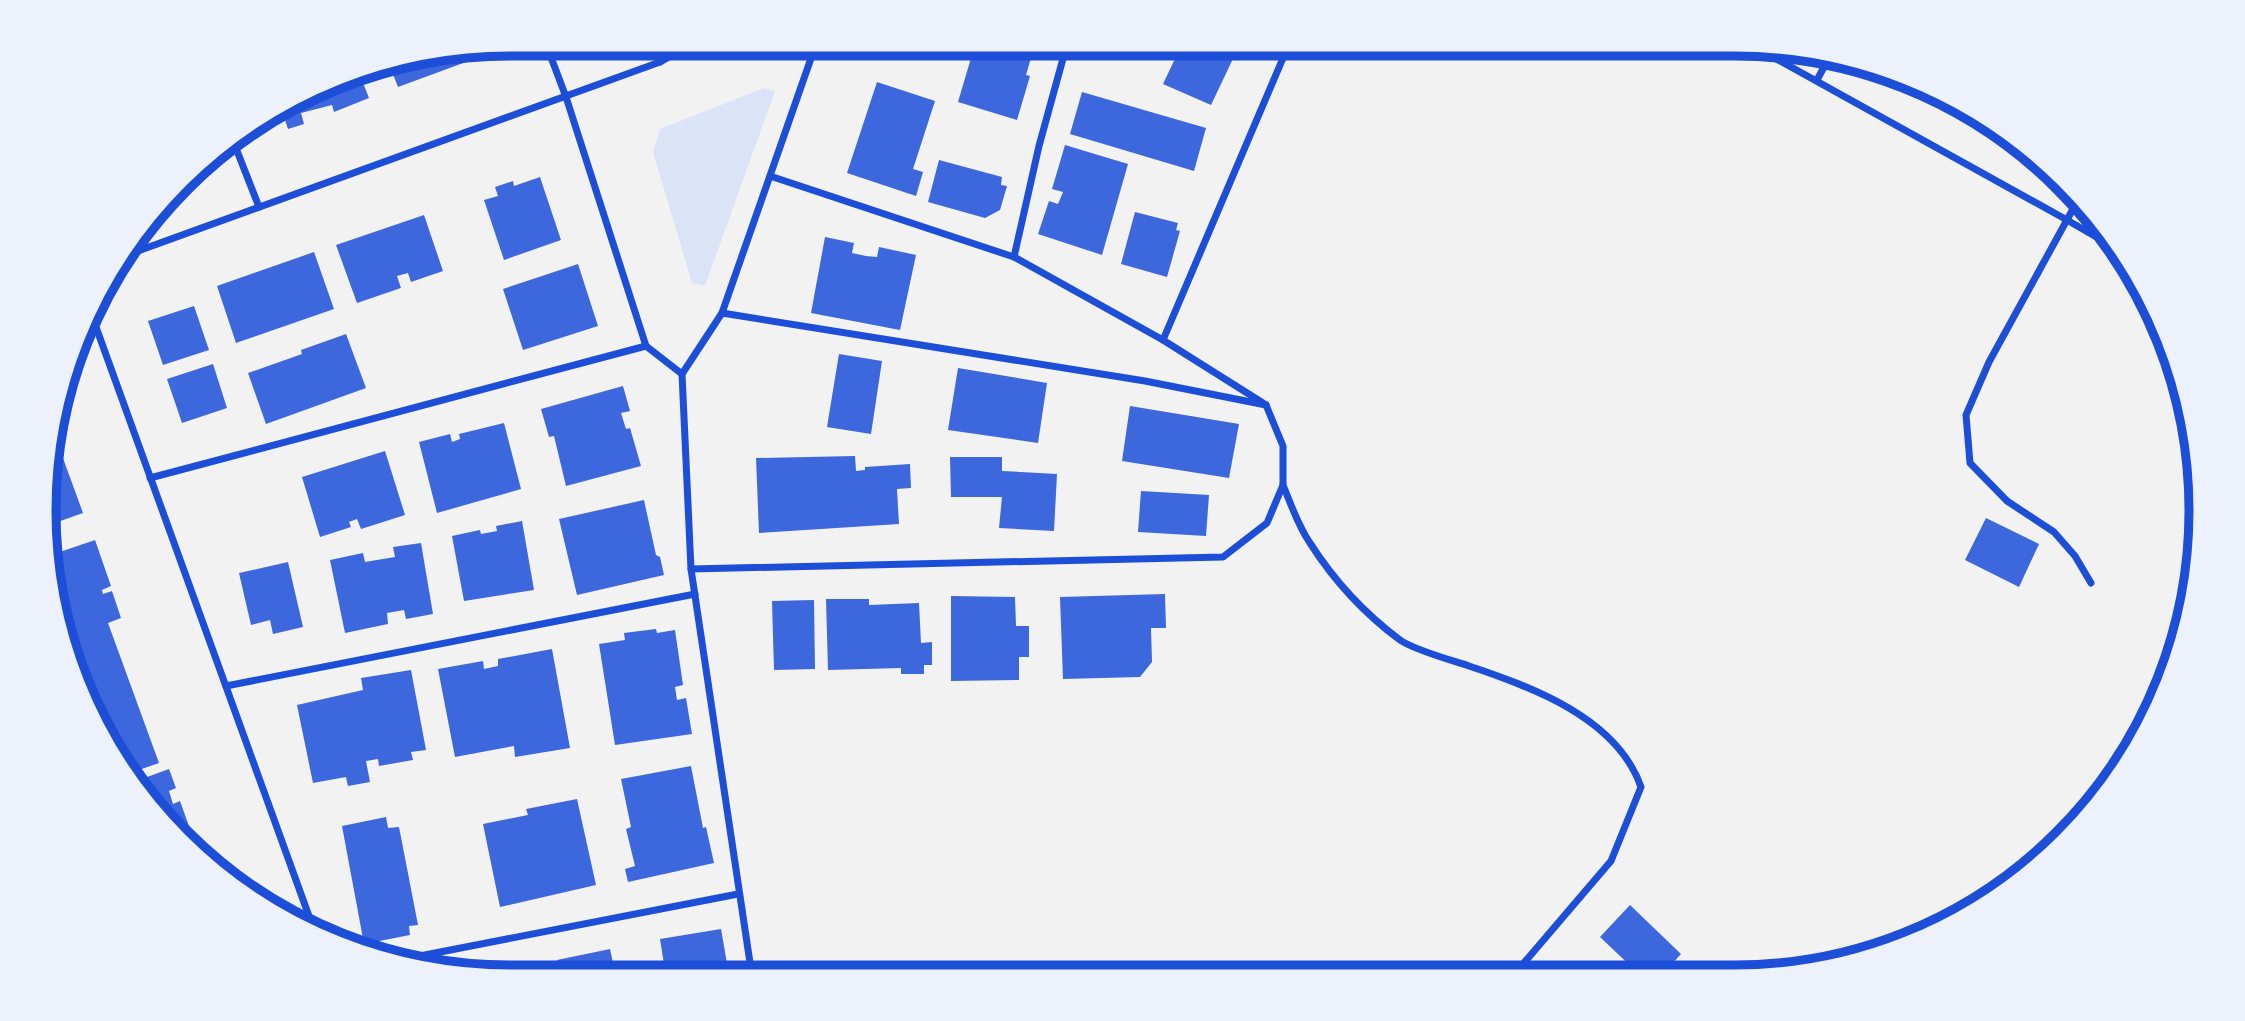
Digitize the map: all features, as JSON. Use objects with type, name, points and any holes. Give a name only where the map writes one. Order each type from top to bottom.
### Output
[{"type":"street","points":[[551,56],[646,346],[682,374]]},
{"type":"street","points":[[659,56],[660,62]]},
{"type":"street","points":[[138,251],[566,97],[671,56]]},
{"type":"street","points":[[750,965],[691,569],[682,374],[722,313],[812,56]]},
{"type":"street","points":[[1014,257],[1039,146],[1064,56]]},
{"type":"street","points":[[1163,340],[1284,56]]},
{"type":"street","points":[[1776,58],[2098,238]]},
{"type":"street","points":[[1817,80],[1825,65]]},
{"type":"street","points":[[236,149],[259,207]]},
{"type":"street","points":[[691,569],[1223,557],[1267,523],[1283,485],[1283,446],[1266,405],[1163,340],[1014,257],[770,176]]},
{"type":"street","points":[[2073,208],[1989,362],[1966,415],[1970,463],[2007,501],[2054,532],[2075,556],[2091,583]]},
{"type":"street","points":[[722,313],[1145,381],[1266,405]]},
{"type":"street","points":[[96,326],[310,918]]},
{"type":"street","points":[[150,478],[646,346]]},
{"type":"street","points":[[1283,485],[1308,541],[1339,582],[1402,641],[1509,680],[1573,711],[1613,741],[1635,770],[1641,787],[1611,861],[1522,965]]},
{"type":"street","points":[[226,686],[695,594]]},
{"type":"street","points":[[421,956],[738,894]]},
{"type":"shaded area","points":[[764,88],[775,91],[705,286],[692,283],[653,152],[660,129]]},
{"type":"building","points":[[977,56],[1032,56],[1026,75],[1030,76],[1017,120],[958,102],[971,58],[976,60]]},
{"type":"building","points":[[1176,56],[1234,56],[1211,105],[1163,84]]},
{"type":"building","points":[[479,57],[398,87],[392,71]]},
{"type":"building","points":[[362,81],[369,98],[334,112],[332,105],[301,113],[304,124],[288,129],[285,120],[270,125],[309,103]]},
{"type":"building","points":[[877,82],[935,101],[913,169],[923,172],[916,196],[847,173]]},
{"type":"building","points":[[1082,92],[1206,128],[1194,171],[1070,134]]},
{"type":"building","points":[[1065,145],[1128,164],[1102,255],[1038,234],[1049,201],[1058,204],[1063,192],[1052,189]]},
{"type":"building","points":[[939,160],[1002,177],[1001,185],[1007,186],[1000,210],[985,218],[928,202]]},
{"type":"building","points":[[540,177],[561,240],[504,260],[484,200],[498,196],[495,187],[513,181],[514,186]]},
{"type":"building","points":[[1135,212],[1178,223],[1176,230],[1180,231],[1167,277],[1121,264]]},
{"type":"building","points":[[424,215],[443,271],[411,282],[408,273],[397,276],[401,288],[357,303],[336,245]]},
{"type":"building","points":[[825,237],[854,243],[852,253],[866,256],[877,257],[879,247],[916,255],[900,330],[811,313]]},
{"type":"building","points":[[314,252],[334,309],[236,343],[217,286]]},
{"type":"building","points":[[578,264],[598,326],[523,350],[503,289]]},
{"type":"building","points":[[194,306],[209,350],[163,365],[148,321]]},
{"type":"building","points":[[346,334],[366,388],[266,424],[248,373],[302,354],[301,350]]},
{"type":"building","points":[[839,354],[882,361],[871,434],[827,427]]},
{"type":"building","points":[[213,364],[227,408],[182,423],[167,379]]},
{"type":"building","points":[[958,368],[1047,383],[1038,443],[948,430]]},
{"type":"building","points":[[623,386],[630,411],[621,413],[626,429],[630,428],[641,466],[566,486],[554,436],[549,437],[541,409]]},
{"type":"building","points":[[1130,406],[1239,424],[1229,478],[1122,461]]},
{"type":"building","points":[[504,423],[521,489],[437,513],[419,442],[450,434],[452,442],[460,439],[459,434]]},
{"type":"building","points":[[60,450],[83,513],[56,522]]},
{"type":"building","points":[[385,451],[405,515],[361,529],[357,519],[349,522],[351,527],[320,537],[302,477]]},
{"type":"building","points":[[855,456],[856,471],[865,470],[865,467],[910,464],[911,488],[897,489],[899,524],[759,533],[756,458]]},
{"type":"building","points":[[950,457],[1002,457],[1002,471],[1057,474],[1054,531],[999,528],[1002,497],[951,497]]},
{"type":"building","points":[[1141,491],[1209,495],[1206,536],[1138,532]]},
{"type":"building","points":[[644,500],[656,555],[660,557],[664,575],[577,595],[559,519]]},
{"type":"building","points":[[1986,518],[2039,544],[2019,587],[1965,560]]},
{"type":"building","points":[[522,521],[534,590],[464,601],[452,536],[480,530],[481,534],[497,531],[496,526]]},
{"type":"building","points":[[95,540],[111,586],[102,590],[103,594],[112,591],[121,618],[108,623],[159,763],[138,770],[103,712],[71,628],[58,553]]},
{"type":"building","points":[[421,543],[433,614],[406,619],[404,610],[387,613],[388,624],[345,633],[330,560],[363,553],[365,562],[395,557],[393,547]]},
{"type":"building","points":[[288,562],[303,627],[273,634],[270,620],[251,625],[239,573]]},
{"type":"building","points":[[1165,594],[1166,628],[1151,628],[1152,662],[1140,677],[1063,679],[1060,597]]},
{"type":"building","points":[[951,596],[1015,597],[1016,626],[1029,626],[1029,657],[1019,657],[1019,680],[951,681]]},
{"type":"building","points":[[826,599],[869,599],[869,605],[919,603],[921,643],[932,642],[932,665],[924,665],[924,674],[901,674],[901,668],[828,670]]},
{"type":"building","points":[[814,600],[815,669],[774,670],[772,601]]},
{"type":"building","points":[[656,629],[657,633],[675,630],[683,685],[675,687],[677,700],[686,698],[692,734],[615,745],[599,644],[625,640],[624,633]]},
{"type":"building","points":[[552,649],[570,748],[515,757],[514,746],[455,757],[438,669],[483,661],[484,669],[498,666],[498,659]]},
{"type":"building","points":[[411,670],[426,750],[411,752],[413,760],[379,766],[378,759],[366,761],[370,782],[348,786],[346,777],[313,783],[297,705],[363,690],[361,678]]},
{"type":"building","points":[[691,766],[703,828],[706,827],[714,863],[628,882],[625,869],[635,866],[626,829],[631,827],[621,779]]},
{"type":"building","points":[[169,769],[176,788],[169,791],[173,804],[180,801],[192,835],[169,810],[144,778]]},
{"type":"building","points":[[577,799],[596,885],[500,907],[483,824],[528,815],[526,809]]},
{"type":"building","points":[[386,817],[388,828],[399,827],[418,925],[409,926],[410,935],[370,943],[363,941],[342,826]]},
{"type":"building","points":[[1630,905],[1681,954],[1671,965],[1630,965],[1600,937]]},
{"type":"building","points":[[721,929],[727,965],[664,965],[660,939]]},
{"type":"building","points":[[610,949],[613,965],[558,965],[557,960]]}]
